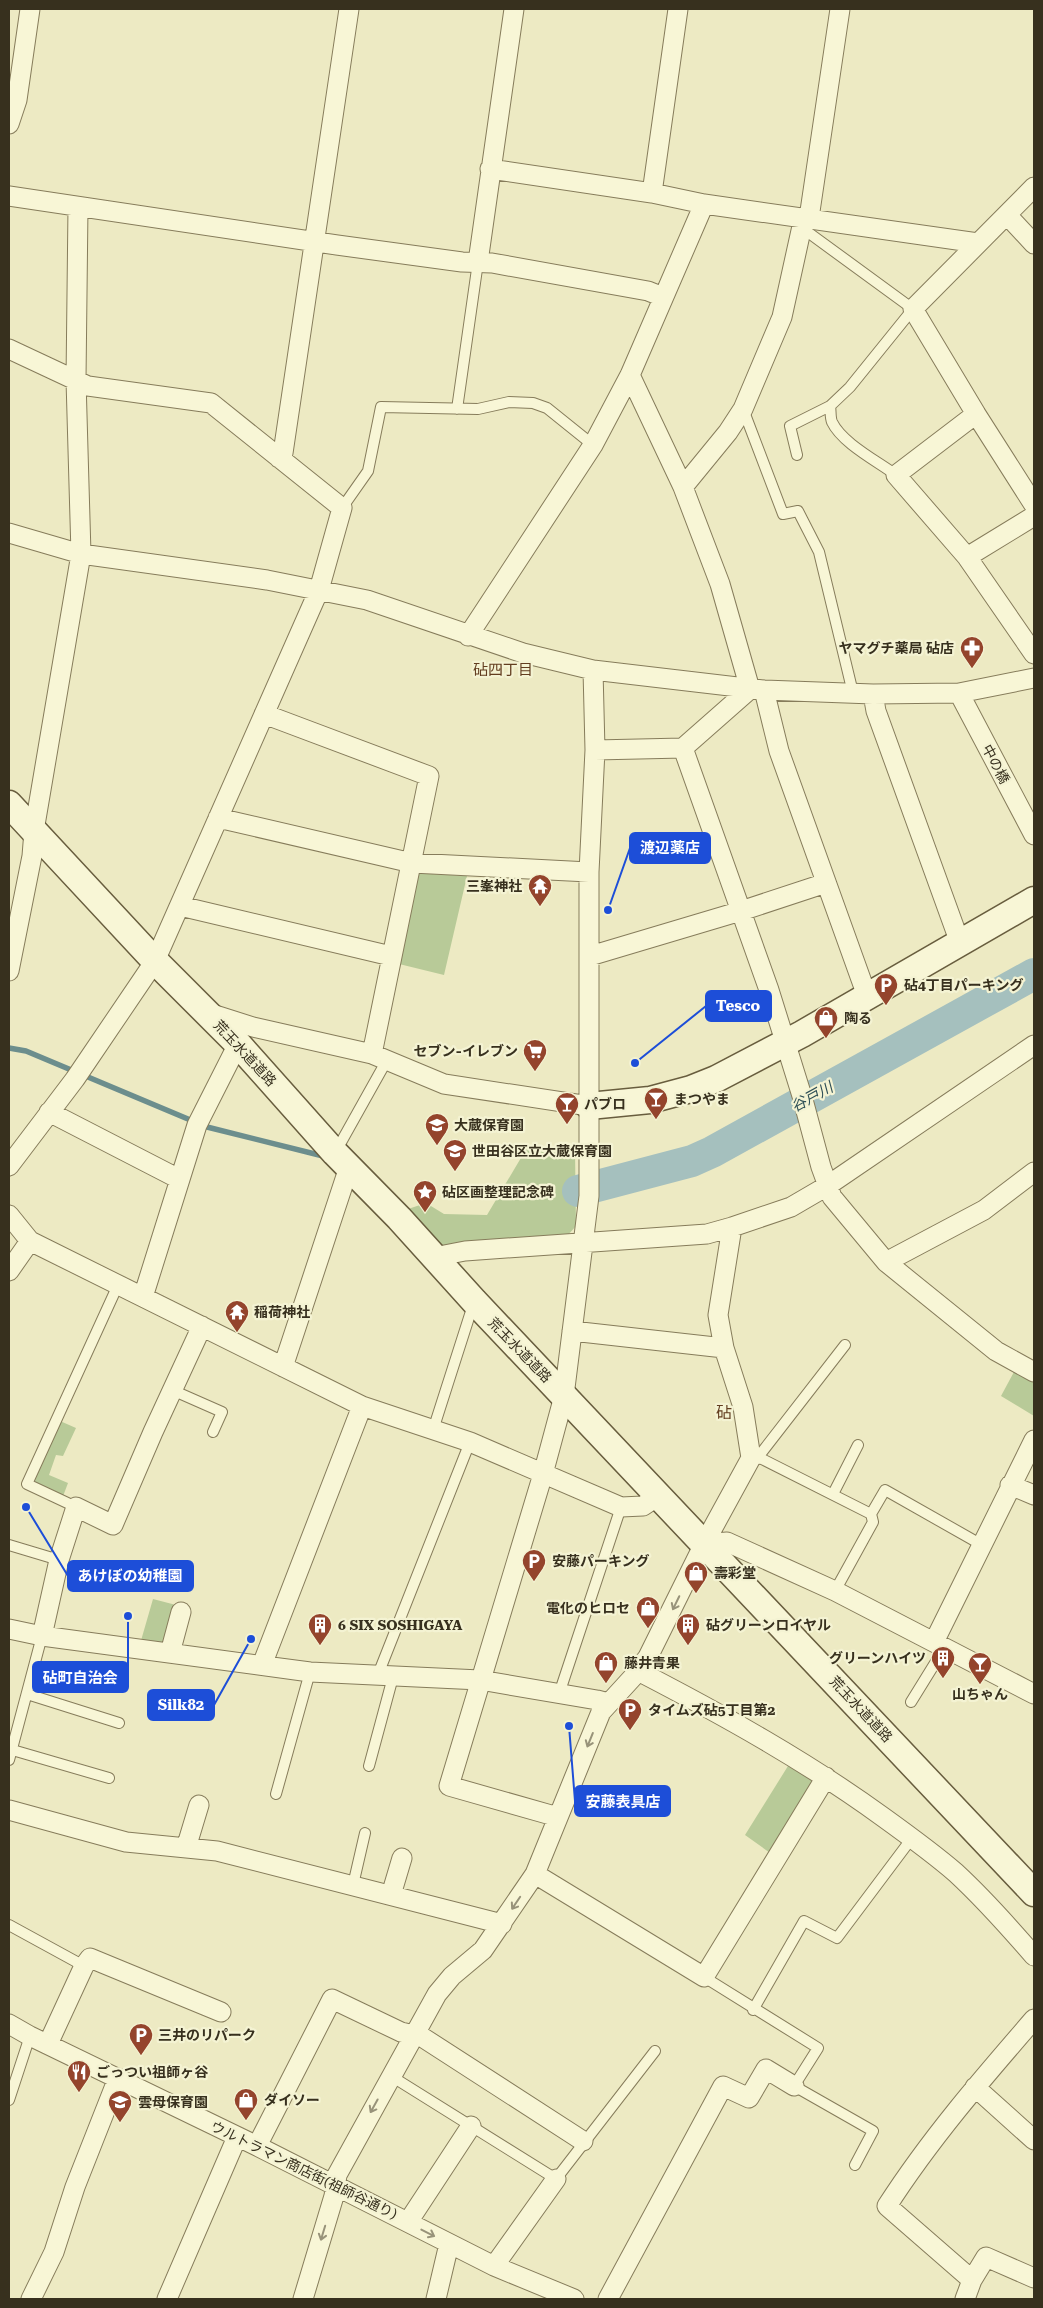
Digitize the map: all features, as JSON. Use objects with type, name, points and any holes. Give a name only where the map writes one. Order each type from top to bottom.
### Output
[{"type":"main road","name":"荒玉水道道路","points":[[9,804],[154,961],[238,1044],[342,1160],[474,1301],[1034,1893]]},
{"type":"main road","points":[[589,1106],[650,1100],[691,1089],[716,1079],[785,1043],[1034,900]]},
{"type":"street","points":[[9,124],[17,100],[30,9]]},
{"type":"street","points":[[279,458],[283,453],[349,9]]},
{"type":"street","points":[[478,262],[514,9]]},
{"type":"street","points":[[652,193],[678,9]]},
{"type":"street","points":[[683,487],[728,432],[743,408],[782,317],[804,222],[840,9]]},
{"type":"street","points":[[490,169],[652,193],[804,222],[978,243]]},
{"type":"street","points":[[1034,188],[913,309],[976,414],[1034,505]]},
{"type":"street","points":[[9,196],[314,242],[462,262],[478,262],[648,291],[663,297]]},
{"type":"street","points":[[468,636],[593,445],[630,375],[704,204]]},
{"type":"street","points":[[9,971],[32,856],[34,831],[81,554],[76,380],[78,207]]},
{"type":"street","points":[[1008,216],[1034,244]]},
{"type":"street","points":[[9,349],[88,386],[211,403],[342,508],[319,590],[154,961],[79,1073],[9,1166]]},
{"type":"street","points":[[630,375],[683,487],[720,584],[867,996]]},
{"type":"street","points":[[976,414],[896,475],[968,557],[1034,654]]},
{"type":"street","points":[[968,557],[1034,516]]},
{"type":"street","points":[[9,533],[81,554],[267,580],[367,600],[468,636],[593,670],[757,689],[873,694],[958,693],[1034,678]]},
{"type":"street","points":[[558,1817],[449,1786],[543,1474],[564,1396],[589,1190],[589,872],[594,750],[593,670]]},
{"type":"street","points":[[594,750],[683,748],[757,689]]},
{"type":"street","name":"中の橋","points":[[958,693],[1034,835]]},
{"type":"street","points":[[873,694],[876,710],[960,943]]},
{"type":"street","points":[[264,714],[429,776],[391,956],[379,1057]]},
{"type":"street","points":[[683,748],[741,911],[804,1103],[827,1186],[836,1204],[886,1262],[996,1351],[1034,1372]]},
{"type":"street","points":[[218,818],[412,863],[589,872]]},
{"type":"street","points":[[590,956],[741,911],[826,883]]},
{"type":"street","points":[[180,906],[391,956]]},
{"type":"street","points":[[207,1013],[253,1027],[379,1057],[444,1084],[589,1106]]},
{"type":"street","points":[[142,1297],[199,1120],[238,1044]]},
{"type":"street","points":[[434,1257],[465,1251],[707,1234],[791,1207],[827,1186],[1034,1045]]},
{"type":"street","points":[[49,1112],[179,1179]]},
{"type":"street","points":[[284,1367],[342,1160]]},
{"type":"street","points":[[886,1262],[984,1210],[1034,1172]]},
{"type":"street","points":[[9,1215],[30,1241],[362,1406],[470,1442],[621,1507],[644,1506],[658,1496]]},
{"type":"street","points":[[303,2299],[335,2186],[336,2175],[437,1994],[452,1976],[483,1950],[535,1874],[602,1712],[648,1657],[704,1544],[751,1458],[743,1407],[724,1348],[718,1315],[732,1227]]},
{"type":"street","points":[[9,1271],[30,1241]]},
{"type":"street","points":[[42,1636],[60,1560],[76,1507],[114,1525],[172,1390],[202,1326]]},
{"type":"street","points":[[572,1331],[724,1348]]},
{"type":"street","points":[[262,1666],[362,1406]]},
{"type":"street","points":[[939,1644],[982,1544],[1034,1440]]},
{"type":"street","points":[[1010,1485],[1034,1495]]},
{"type":"street","points":[[704,1544],[728,1542],[835,1591],[1034,1694]]},
{"type":"street","points":[[170,1653],[181,1612]]},
{"type":"street","points":[[9,1629],[42,1636],[310,1672],[480,1680],[608,1703]]},
{"type":"street","points":[[638,1671],[727,1718],[826,1777],[912,1838],[955,1873],[998,1914],[1034,1956]]},
{"type":"street","points":[[535,1874],[704,1977],[826,1777]]},
{"type":"street","points":[[186,1848],[199,1805]]},
{"type":"street","points":[[9,1810],[126,1842],[217,1851],[502,1924]]},
{"type":"street","points":[[391,1895],[402,1858]]},
{"type":"street","points":[[48,2044],[84,1966],[90,1958],[220,2012]]},
{"type":"street","points":[[256,2146],[332,1999],[401,2032],[422,2037],[583,2141]]},
{"type":"street","points":[[972,2280],[887,2206],[913,2166],[975,2087],[1034,2018]]},
{"type":"street","name":"ウルトラマン商店街(祖師谷通り)","points":[[9,2024],[494,2266],[574,2299]]},
{"type":"street","points":[[608,2299],[723,2086],[749,2098],[766,2069],[794,2086]]},
{"type":"street","points":[[31,2299],[54,2252],[74,2187],[118,2078]]},
{"type":"street","points":[[975,2087],[1034,2140]]},
{"type":"street","points":[[408,2222],[471,2126]]},
{"type":"street","points":[[167,2299],[237,2137]]},
{"type":"street","points":[[494,2266],[556,2179]]},
{"type":"street","points":[[436,2299],[450,2244]]},
{"type":"street","points":[[965,2299],[972,2280],[986,2257],[1034,2278]]},
{"type":"lane","points":[[797,455],[790,426],[830,406],[850,387],[913,309],[809,233],[804,222]]},
{"type":"lane","points":[[457,409],[478,262]]},
{"type":"lane","points":[[342,508],[368,471],[381,407],[457,409],[492,407],[509,402],[534,403],[547,408],[593,445]]},
{"type":"lane","points":[[830,406],[831,420],[836,428],[854,446],[896,475]]},
{"type":"lane","points":[[743,408],[782,514],[798,511],[818,552],[853,693]]},
{"type":"lane","points":[[342,1160],[379,1057]]},
{"type":"lane","points":[[76,1507],[28,1484],[118,1285]]},
{"type":"lane","points":[[433,1430],[474,1301]]},
{"type":"lane","points":[[751,1458],[762,1452],[845,1345]]},
{"type":"lane","points":[[172,1390],[222,1412],[213,1432]]},
{"type":"lane","points":[[369,1766],[385,1677],[470,1442]]},
{"type":"lane","points":[[833,1494],[858,1445]]},
{"type":"lane","points":[[751,1458],[762,1459],[872,1514]]},
{"type":"lane","points":[[835,1591],[873,1522],[872,1514],[884,1490],[982,1544]]},
{"type":"lane","points":[[559,1694],[621,1507]]},
{"type":"lane","points":[[9,1545],[60,1560]]},
{"type":"lane","points":[[42,1636],[10,1753],[109,1778]]},
{"type":"lane","points":[[911,1702],[939,1644]]},
{"type":"lane","points":[[276,1794],[310,1672]]},
{"type":"lane","points":[[27,1694],[119,1723]]},
{"type":"lane","points":[[353,1885],[365,1833]]},
{"type":"lane","points":[[753,2010],[804,1921],[837,1938],[912,1838]]},
{"type":"lane","points":[[9,1924],[84,1966]]},
{"type":"lane","points":[[704,1977],[753,2010],[818,2048],[794,2086],[873,2131],[855,2165]]},
{"type":"lane","points":[[9,2100],[30,2036]]},
{"type":"lane","points":[[391,2076],[556,2179],[583,2141],[655,2050]]},
{"type":"green space","points":[[415,873],[467,876],[444,975],[395,963]]},
{"type":"green space","points":[[528,1146],[575,1150],[576,1226],[567,1236],[446,1247],[439,1246],[405,1210],[426,1203],[444,1214],[487,1215]]},
{"type":"green space","points":[[1015,1370],[1034,1381],[1034,1416],[1001,1396]]},
{"type":"green space","points":[[60,1421],[76,1428],[63,1456],[56,1455],[49,1475],[68,1483],[62,1499],[30,1483]]},
{"type":"green space","points":[[153,1599],[176,1605],[166,1644],[140,1644]]},
{"type":"green space","points":[[788,1766],[818,1782],[773,1855],[745,1835]]},
{"type":"waterway","name":"谷戸川","points":[[578,1191],[692,1161],[712,1152],[1034,974]]},
{"type":"waterway","points":[[9,1048],[26,1051],[207,1127],[327,1157]]},
{"type":"place","name":"ヤマグチ薬局 砧店","points":[[972,669]]},
{"type":"place","name":"三峯神社","points":[[540,907]]},
{"type":"place","name":"渡辺薬店","points":[[608,910]]},
{"type":"place","name":"砧4丁目パーキング","points":[[886,1006]]},
{"type":"place","name":"陶る","points":[[826,1039]]},
{"type":"place","name":"Tesco","points":[[635,1063]]},
{"type":"place","name":"セブン-イレブン","points":[[535,1072]]},
{"type":"place","name":"まつやま","points":[[656,1120]]},
{"type":"place","name":"パブロ","points":[[567,1125]]},
{"type":"place","name":"大蔵保育園","points":[[437,1146]]},
{"type":"place","name":"世田谷区立大蔵保育園","points":[[455,1172]]},
{"type":"place","name":"砧区画整理記念碑","points":[[425,1213]]},
{"type":"place","name":"稲荷神社","points":[[237,1333]]},
{"type":"place","name":"あけぼの幼稚園","points":[[26,1507]]},
{"type":"place","name":"安藤パーキング","points":[[534,1582]]},
{"type":"place","name":"壽彩堂","points":[[696,1594]]},
{"type":"place","name":"砧町自治会","points":[[128,1616]]},
{"type":"place","name":"電化のヒロセ","points":[[648,1629]]},
{"type":"place","name":"Silk82","points":[[251,1639]]},
{"type":"place","name":"6 SIX SOSHIGAYA","points":[[320,1646]]},
{"type":"place","name":"砧グリーンロイヤル","points":[[688,1646]]},
{"type":"place","name":"グリーンハイツ","points":[[943,1679]]},
{"type":"place","name":"藤井青果","points":[[606,1684]]},
{"type":"place","name":"山ちゃん","points":[[980,1685]]},
{"type":"place","name":"安藤表具店","points":[[569,1726]]},
{"type":"place","name":"タイムズ砧5丁目第2","points":[[630,1731]]},
{"type":"place","name":"三井のリパーク","points":[[141,2056]]},
{"type":"place","name":"ごっつい祖師ヶ谷","points":[[79,2093]]},
{"type":"place","name":"ダイソー","points":[[246,2121]]},
{"type":"place","name":"雲母保育園","points":[[120,2123]]},
{"type":"district","name":"砧四丁目","points":[[503,670]]},
{"type":"district","name":"砧","points":[[724,1412]]}]
